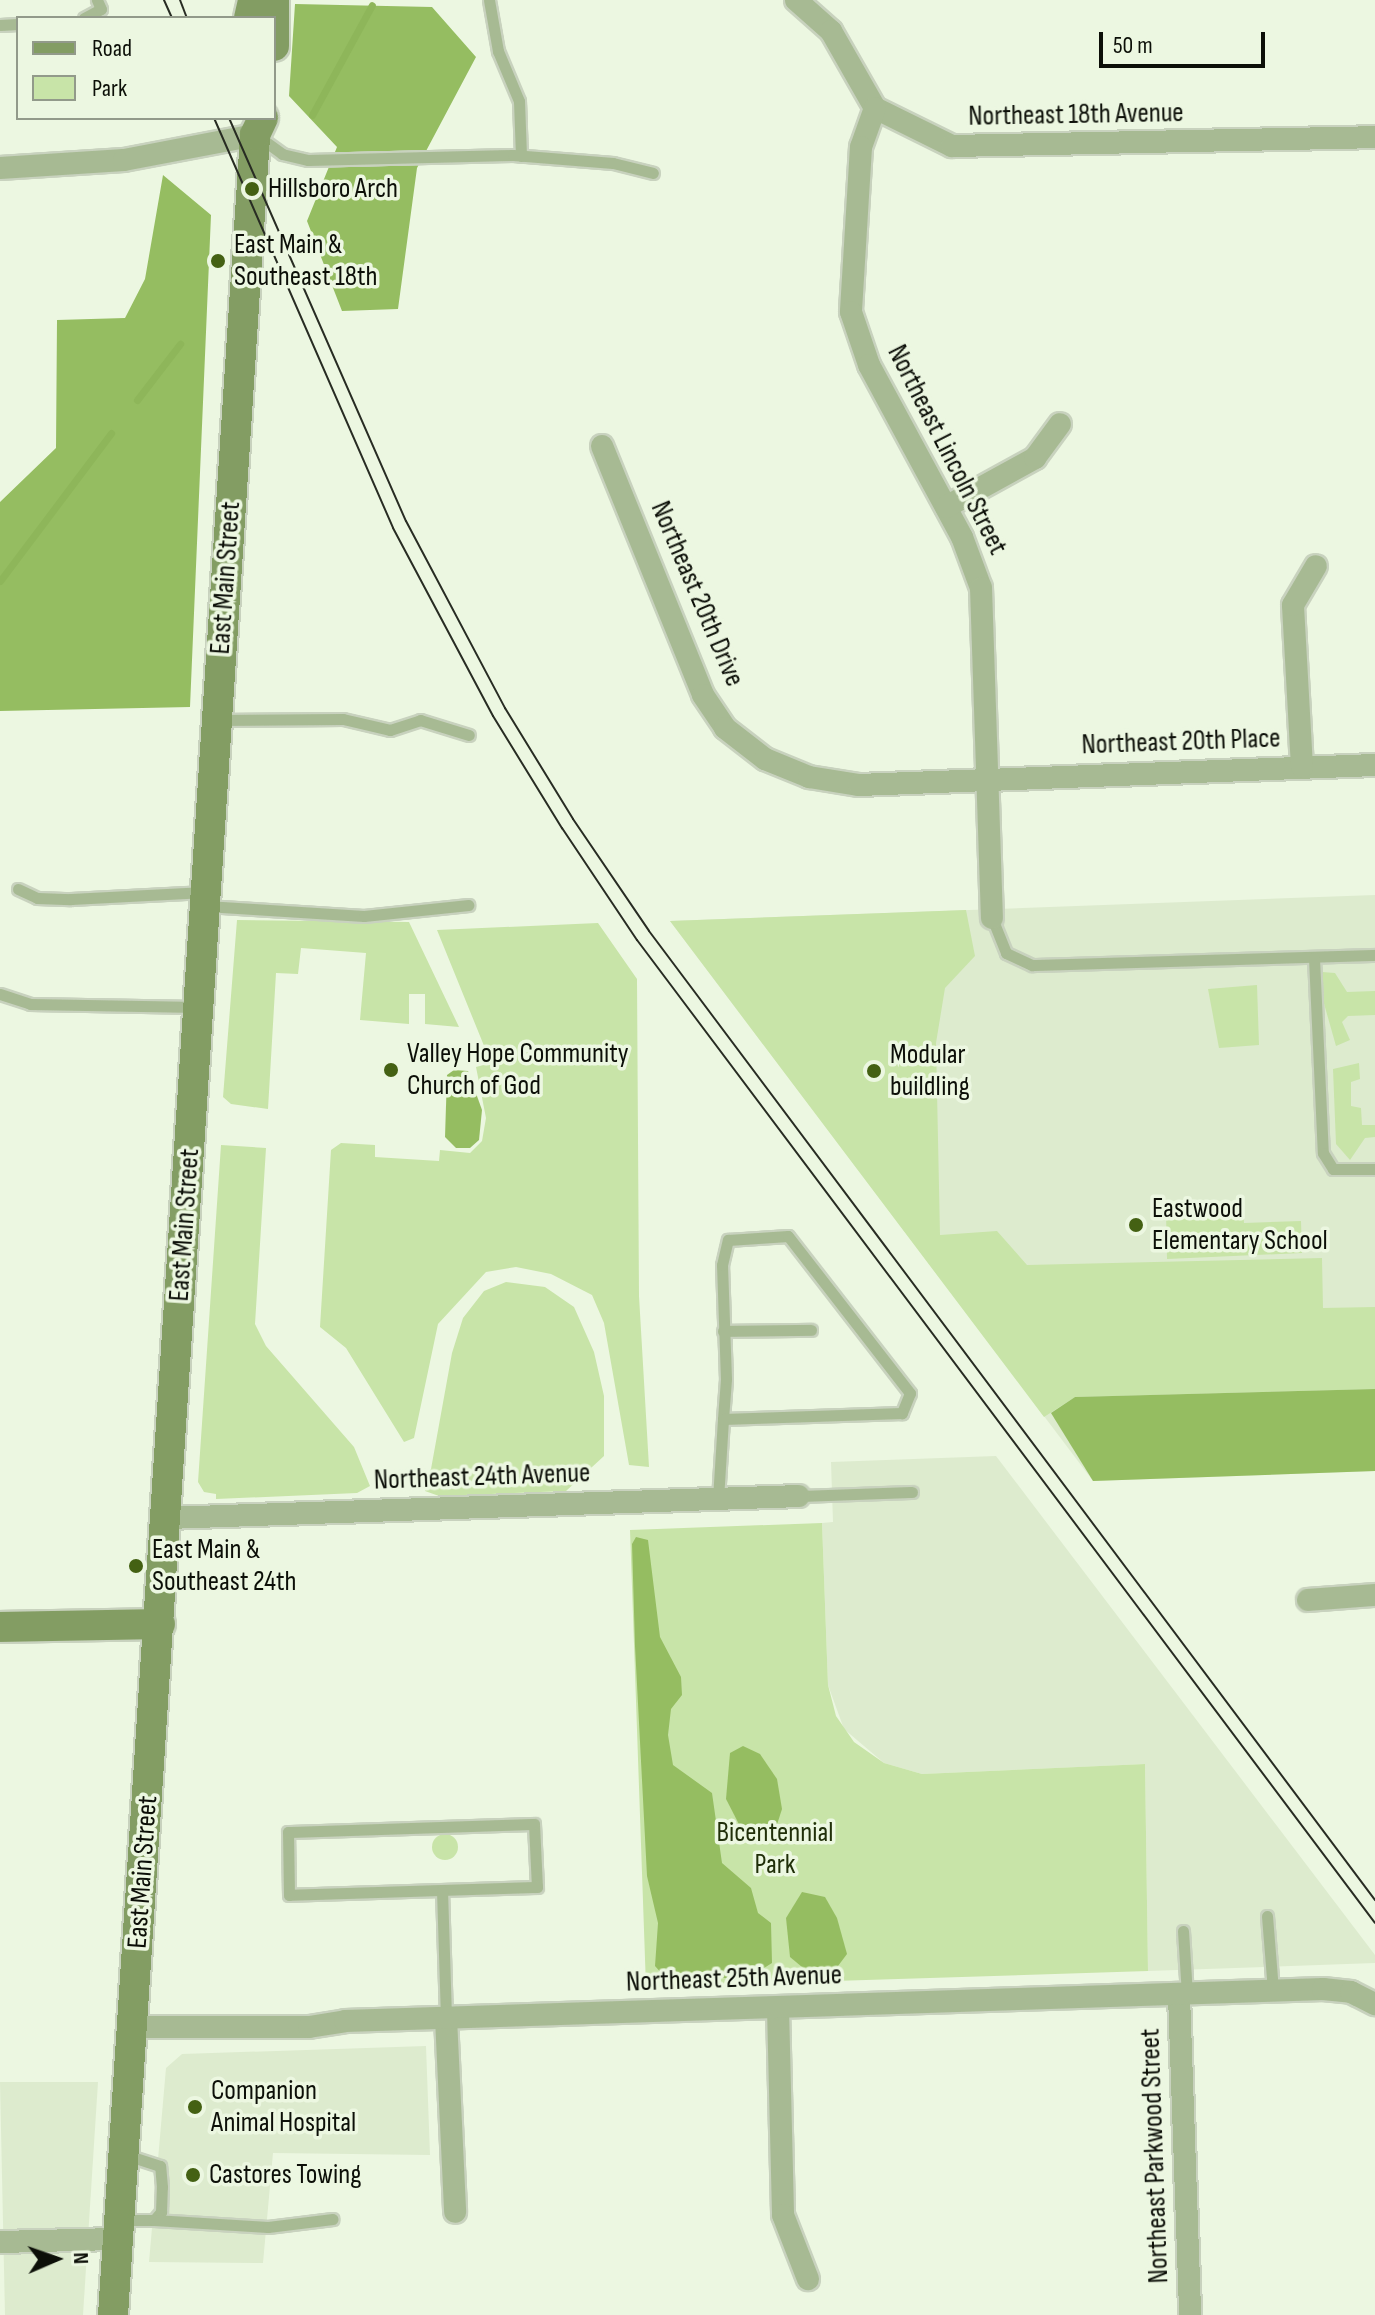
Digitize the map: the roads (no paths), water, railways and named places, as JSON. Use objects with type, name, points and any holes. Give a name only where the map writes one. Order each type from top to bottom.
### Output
[{"type":"main road","name":"East Main Street","points":[[113,2315],[255,124]]},
{"type":"main road","points":[[0,1627],[160,1624]]},
{"type":"street","points":[[798,0],[831,31],[875,108]]},
{"type":"street","name":"Northeast 18th Avenue","points":[[875,108],[926,137],[977,149],[1375,137]]},
{"type":"street","name":"Northeast Lincoln Street","points":[[875,108],[861,147],[853,325],[946,507],[981,588],[992,918]]},
{"type":"street","points":[[0,168],[124,160],[255,124]]},
{"type":"street","points":[[946,507],[1035,458],[1060,424]]},
{"type":"street","name":"Northeast 20th Drive","points":[[602,446],[703,695],[725,728],[765,759],[809,777],[859,785],[989,780]]},
{"type":"street","points":[[1302,767],[1293,605],[1316,566]]},
{"type":"street","name":"Northeast 20th Place","points":[[989,780],[1375,765]]},
{"type":"street","name":"Northeast 24th Avenue","points":[[167,1518],[799,1496]]},
{"type":"street","points":[[1308,1600],[1375,1595]]},
{"type":"street","name":"Northeast 25th Avenue","points":[[132,2027],[309,2027],[446,2018],[1273,1991],[1338,1990],[1375,2004]]},
{"type":"street","name":"Northeast Parkwood Street","points":[[1183,1995],[1190,2315]]},
{"type":"street","points":[[778,2008],[783,2215],[808,2279]]},
{"type":"street","points":[[446,2018],[455,2212]]},
{"type":"street","points":[[0,2242],[119,2229]]},
{"type":"lane","points":[[88,16],[101,9],[97,0]]},
{"type":"lane","points":[[489,0],[498,51],[519,101],[521,156]]},
{"type":"lane","points":[[255,124],[282,154],[308,160],[521,156],[613,163],[653,173]]},
{"type":"lane","points":[[217,720],[343,719],[390,730],[420,720],[469,735]]},
{"type":"lane","points":[[18,889],[37,898],[206,899],[364,916],[468,905]]},
{"type":"lane","points":[[992,918],[1006,953],[1032,965],[1375,955]]},
{"type":"lane","points":[[1314,958],[1323,1153],[1333,1169],[1375,1169]]},
{"type":"lane","points":[[0,994],[30,1004],[199,1007]]},
{"type":"lane","points":[[718,1499],[723,1419],[722,1265],[728,1240],[788,1236],[910,1393],[902,1413],[723,1419]]},
{"type":"lane","points":[[723,1331],[811,1330]]},
{"type":"lane","points":[[799,1496],[912,1492]]},
{"type":"lane","points":[[534,1824],[537,1887],[442,1890],[289,1895],[288,1832],[534,1824]]},
{"type":"lane","points":[[442,1890],[446,2018]]},
{"type":"lane","points":[[1267,1916],[1273,1991]]},
{"type":"lane","points":[[1183,1931],[1183,1995]]},
{"type":"lane","points":[[124,2153],[160,2166],[161,2212],[154,2220]]},
{"type":"lane","points":[[119,2229],[154,2220],[268,2227],[333,2219]]},
{"type":"waterway","points":[[312,115],[372,5]]},
{"type":"waterway","points":[[137,400],[180,344]]},
{"type":"waterway","points":[[0,581],[111,433]]},
{"type":"tram line","points":[[164,0],[171,16]]},
{"type":"tram line","points":[[180,0],[186,16]]},
{"type":"tram line","points":[[215,120],[393,528],[493,716],[562,828],[637,940],[1375,1923]]},
{"type":"tram line","points":[[230,120],[406,521],[505,708],[573,819],[649,931],[1375,1900]]},
{"type":"place","name":"Hillsboro Arch","points":[[252,189]]},
{"type":"place","name":"East Main & Southeast 18th","points":[[218,261]]},
{"type":"place","name":"Valley Hope Community Church of God","points":[[391,1070]]},
{"type":"place","name":"Modular buildling","points":[[874,1071]]},
{"type":"place","name":"Eastwood Elementary School","points":[[1136,1225]]},
{"type":"place","name":"East Main & Southeast 24th","points":[[136,1566]]},
{"type":"place","name":"Companion Animal Hospital","points":[[195,2107]]},
{"type":"place","name":"Castores Towing","points":[[193,2175]]},
{"type":"park label","name":"Bicentennial Park","points":[[775,1849]]}]
